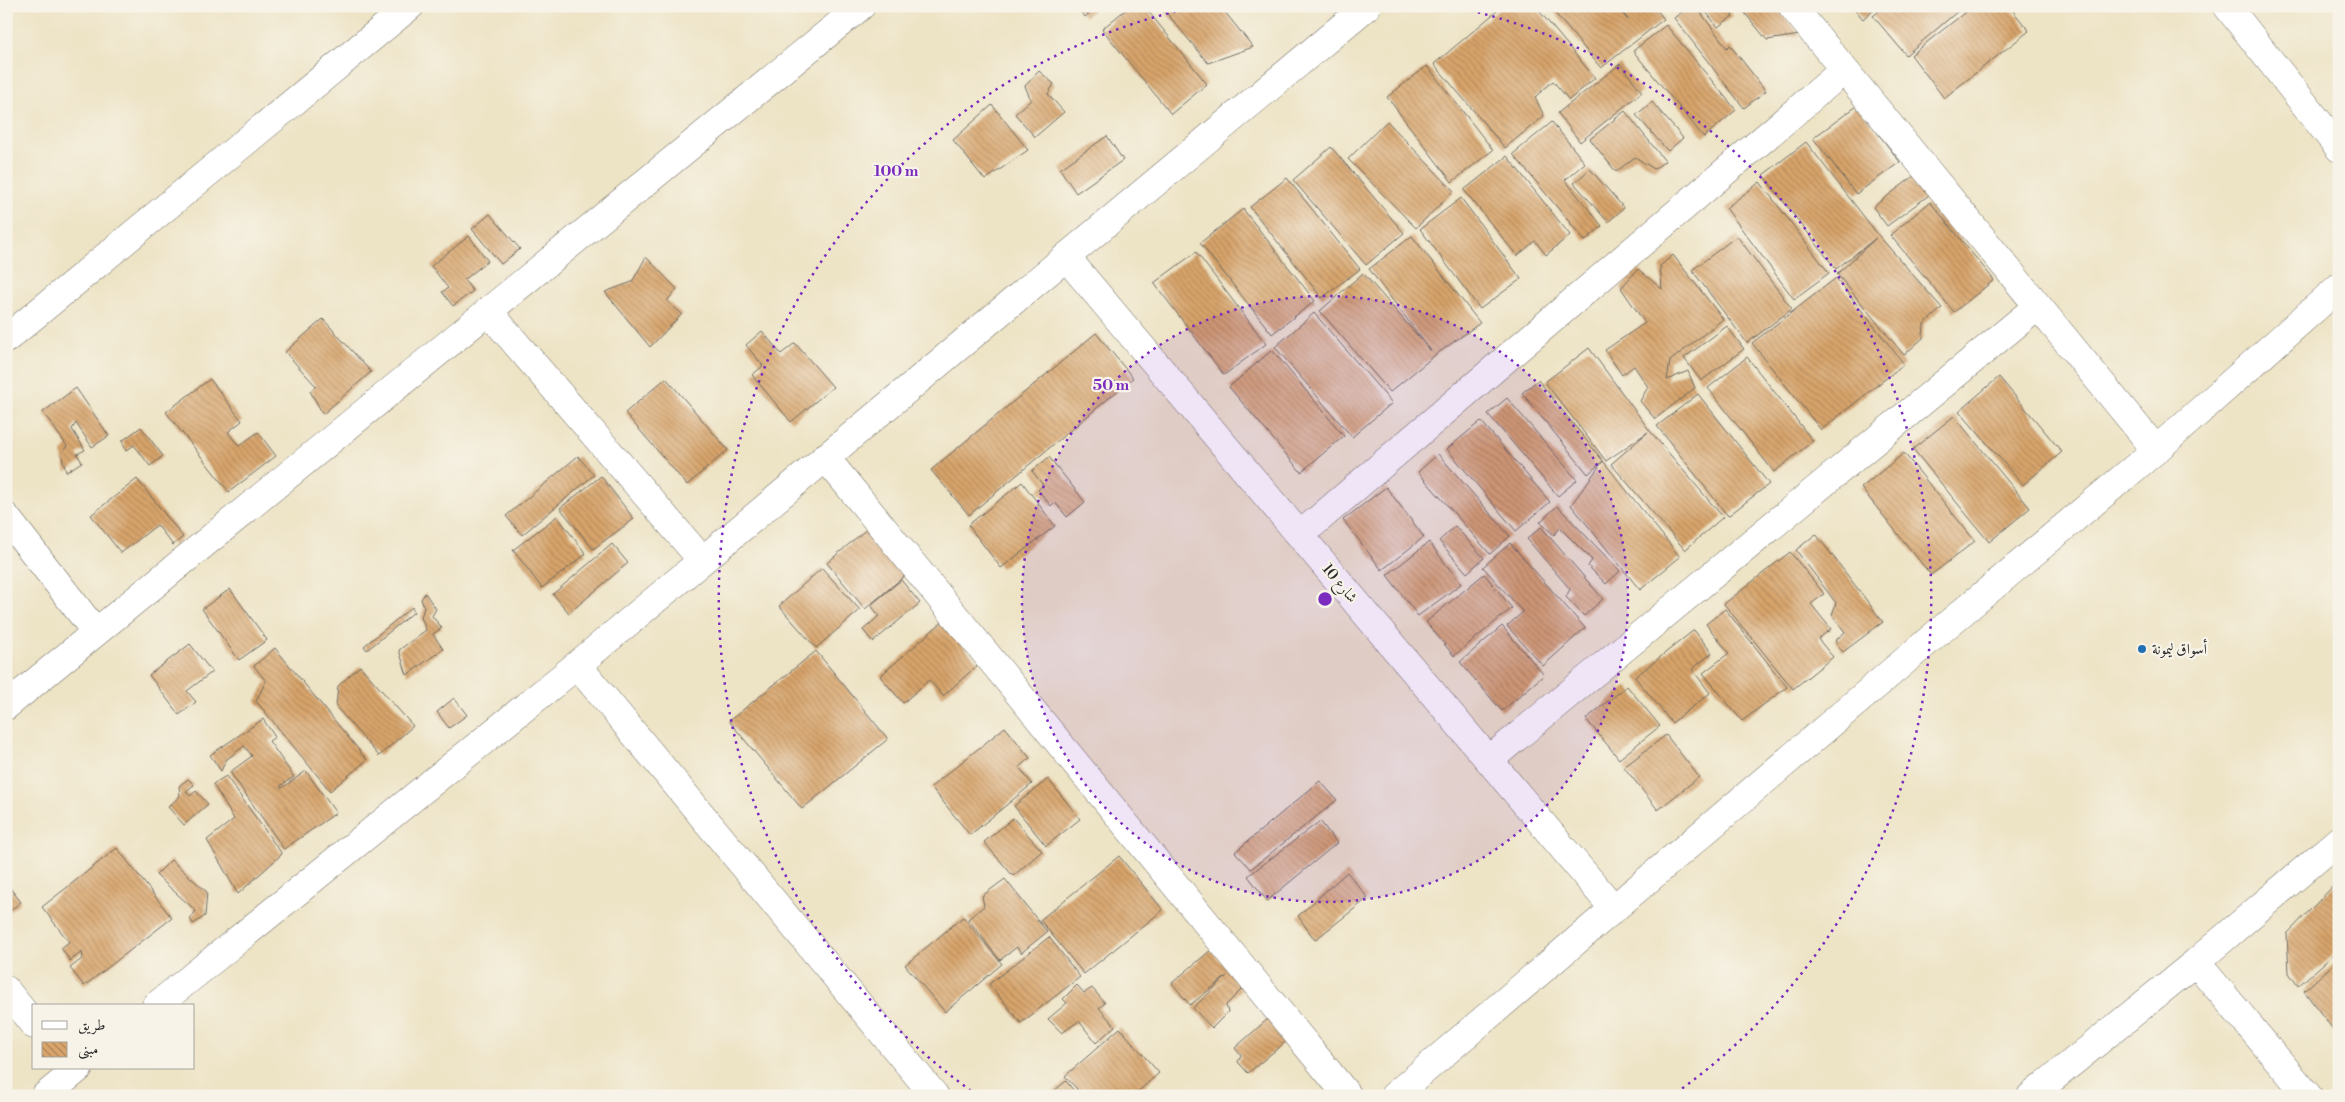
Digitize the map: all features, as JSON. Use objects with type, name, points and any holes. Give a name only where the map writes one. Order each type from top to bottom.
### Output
[{"type":"street","points":[[6,339],[410,6]]},
{"type":"street","points":[[6,706],[862,6]]},
{"type":"street","points":[[1792,6],[2156,450]]},
{"type":"street","points":[[158,1004],[577,665],[1364,7]]},
{"type":"street","points":[[2231,7],[2339,148]]},
{"type":"street","points":[[1300,535],[1844,70]]},
{"type":"street","name":"شارع 10","points":[[1066,257],[1614,910]]},
{"type":"street","points":[[1394,1096],[1934,636],[2156,450],[2339,287]]},
{"type":"street","points":[[1489,760],[2038,306]]},
{"type":"street","points":[[488,311],[702,560]]},
{"type":"street","points":[[826,457],[1348,1096]]},
{"type":"street","points":[[6,517],[96,632]]},
{"type":"street","points":[[577,665],[935,1096]]},
{"type":"street","points":[[2031,1096],[2196,962],[2339,840]]},
{"type":"street","points":[[2196,962],[2308,1096]]},
{"type":"street","points":[[6,990],[32,1022]]},
{"type":"street","points":[[45,1096],[73,1070]]},
{"type":"building","points":[[1076,6],[1098,6],[1085,17]]},
{"type":"building","points":[[1130,6],[1144,6],[1207,84],[1171,114],[1102,29]]},
{"type":"building","points":[[1161,6],[1220,6],[1253,47],[1208,63]]},
{"type":"building","points":[[1503,6],[1535,6],[1595,78],[1569,100],[1553,81],[1535,97],[1544,116],[1505,148],[1434,64]]},
{"type":"building","points":[[1549,6],[1616,6],[1628,20],[1618,6],[1654,6],[1664,19],[1601,68]]},
{"type":"building","points":[[1690,6],[1696,6],[1727,48],[1730,45],[1766,91],[1744,108],[1674,18]]},
{"type":"building","points":[[1701,6],[1725,6],[1733,16],[1718,27]]},
{"type":"building","points":[[1739,6],[1776,6],[1800,35],[1767,40]]},
{"type":"building","points":[[1852,6],[1877,6],[1863,19]]},
{"type":"building","points":[[1885,6],[1964,6],[1906,55],[1873,16]]},
{"type":"building","points":[[1973,6],[2009,6],[2029,31],[1944,98],[1911,55]]},
{"type":"building","points":[[1666,25],[1736,110],[1704,137],[1633,51]]},
{"type":"building","points":[[1620,64],[1642,92],[1580,142],[1558,113]]},
{"type":"building","points":[[1427,66],[1493,150],[1452,182],[1387,97]]},
{"type":"building","points":[[1039,71],[1054,84],[1048,94],[1064,112],[1035,137],[1015,114],[1031,100],[1025,86]]},
{"type":"building","points":[[1652,102],[1683,138],[1668,151],[1636,115]]},
{"type":"building","points":[[992,105],[1028,150],[985,180],[953,140]]},
{"type":"building","points":[[1857,106],[1900,162],[1856,194],[1813,138]]},
{"type":"building","points":[[1625,111],[1665,161],[1654,169],[1635,157],[1616,172],[1590,139]]},
{"type":"building","points":[[1387,121],[1454,191],[1416,228],[1348,159]]},
{"type":"building","points":[[1552,122],[1585,163],[1565,180],[1602,226],[1585,241],[1513,154]]},
{"type":"building","points":[[1107,136],[1123,160],[1076,193],[1060,169]]},
{"type":"building","points":[[1806,142],[1879,236],[1942,308],[1924,324],[1923,338],[1904,355],[1837,274],[1876,238],[1836,269],[1763,175]]},
{"type":"building","points":[[1331,147],[1404,233],[1366,265],[1293,180]]},
{"type":"building","points":[[1507,156],[1570,235],[1546,255],[1535,241],[1517,256],[1464,190]]},
{"type":"building","points":[[1590,169],[1624,208],[1608,222],[1574,183]]},
{"type":"building","points":[[1914,176],[1929,195],[1887,226],[1873,207]]},
{"type":"building","points":[[1287,178],[1360,269],[1322,298],[1250,207]]},
{"type":"building","points":[[1760,182],[1829,273],[1794,299],[1726,208]]},
{"type":"building","points":[[1461,198],[1521,279],[1480,309],[1420,229]]},
{"type":"building","points":[[1930,202],[1994,280],[1954,312],[1890,235]]},
{"type":"building","points":[[1243,209],[1315,301],[1272,334],[1200,243]]},
{"type":"building","points":[[490,214],[520,249],[501,264],[472,229]]},
{"type":"building","points":[[469,236],[488,261],[464,280],[473,291],[453,306],[442,292],[448,288],[431,266]]},
{"type":"building","points":[[1412,236],[1480,323],[1434,356],[1390,392],[1320,311],[1363,273],[1431,351],[1369,269]]},
{"type":"building","points":[[1737,236],[1792,309],[1747,343],[1692,270]]},
{"type":"building","points":[[1196,252],[1266,344],[1224,375],[1154,283]]},
{"type":"building","points":[[1673,255],[1723,319],[1670,361],[1667,380],[1688,371],[1695,388],[1655,419],[1640,401],[1648,387],[1634,366],[1622,375],[1605,350],[1645,323],[1621,288],[1638,269],[1662,289],[1660,266]]},
{"type":"building","points":[[646,257],[677,289],[667,301],[682,314],[650,347],[605,292],[632,282]]},
{"type":"building","points":[[1836,278],[1904,364],[1821,430],[1752,343]]},
{"type":"building","points":[[1314,313],[1392,403],[1352,437],[1275,347]]},
{"type":"building","points":[[323,319],[371,372],[323,414],[310,391],[316,386],[285,352]]},
{"type":"building","points":[[1727,326],[1744,349],[1701,381],[1684,358]]},
{"type":"building","points":[[762,331],[781,354],[795,343],[833,387],[791,422],[752,375],[763,366],[746,345]]},
{"type":"building","points":[[1096,333],[1133,378],[969,515],[931,470]]},
{"type":"building","points":[[1589,348],[1650,431],[1723,517],[1685,550],[1611,464],[1648,432],[1606,461],[1545,382]]},
{"type":"building","points":[[1272,350],[1344,436],[1301,472],[1229,387]]},
{"type":"building","points":[[1747,357],[1813,441],[1774,472],[1708,388]]},
{"type":"building","points":[[1999,377],[2062,452],[2023,485],[1959,411]]},
{"type":"building","points":[[666,378],[728,450],[687,485],[625,413]]},
{"type":"building","points":[[210,379],[242,421],[228,432],[239,446],[258,432],[276,456],[229,492],[166,412]]},
{"type":"building","points":[[1538,380],[1603,461],[1588,474],[1522,393]]},
{"type":"building","points":[[76,388],[109,436],[92,447],[76,423],[72,429],[85,450],[77,454],[82,462],[66,472],[61,454],[67,446],[43,412]]},
{"type":"building","points":[[1698,394],[1769,484],[1728,516],[1657,426]]},
{"type":"building","points":[[1507,398],[1577,480],[1558,496],[1488,414]]},
{"type":"building","points":[[1954,416],[2030,508],[1989,542],[1913,449]]},
{"type":"building","points":[[1481,421],[1550,502],[1516,531],[1447,449]]},
{"type":"building","points":[[141,427],[163,456],[150,466],[134,445],[126,451],[122,441]]},
{"type":"building","points":[[1904,453],[1975,541],[1931,575],[1861,488]]},
{"type":"building","points":[[1438,454],[1510,536],[1490,554],[1418,472]]},
{"type":"building","points":[[578,456],[594,475],[522,535],[506,516]]},
{"type":"building","points":[[1049,457],[1085,502],[1067,517],[1055,502],[1051,506],[1038,490],[1043,485],[1032,471]]},
{"type":"building","points":[[1603,461],[1680,557],[1640,590],[1571,505]]},
{"type":"building","points":[[601,476],[634,519],[593,549],[560,508]]},
{"type":"building","points":[[137,479],[183,537],[173,545],[157,525],[121,553],[91,515]]},
{"type":"building","points":[[1022,482],[1055,526],[1001,568],[968,525]]},
{"type":"building","points":[[1386,487],[1424,537],[1382,570],[1343,520]]},
{"type":"building","points":[[1557,506],[1620,571],[1606,584],[1588,566],[1592,560],[1560,528],[1554,535],[1540,522]]},
{"type":"building","points":[[557,516],[586,554],[542,588],[513,550]]},
{"type":"building","points":[[1455,526],[1484,558],[1467,573],[1439,541]]},
{"type":"building","points":[[869,527],[908,573],[865,609],[827,563]]},
{"type":"building","points":[[1541,527],[1603,599],[1584,616],[1566,597],[1570,589],[1527,539]]},
{"type":"building","points":[[1816,534],[1883,622],[1843,652],[1835,641],[1845,632],[1832,615],[1836,603],[1796,550]]},
{"type":"building","points":[[1429,542],[1461,584],[1418,616],[1387,575]]},
{"type":"building","points":[[1510,543],[1585,628],[1543,666],[1507,626],[1523,612],[1483,567]]},
{"type":"building","points":[[612,544],[628,563],[569,613],[553,594]]},
{"type":"building","points":[[1790,552],[1824,594],[1811,604],[1831,629],[1818,639],[1833,657],[1793,689],[1724,604]]},
{"type":"building","points":[[822,568],[860,610],[816,648],[779,606]]},
{"type":"building","points":[[1484,574],[1512,608],[1454,656],[1426,622]]},
{"type":"building","points":[[901,580],[920,603],[873,642],[863,630],[879,616],[871,605]]},
{"type":"building","points":[[230,589],[267,640],[239,660],[202,609]]},
{"type":"building","points":[[425,593],[436,609],[432,616],[442,628],[433,634],[443,649],[407,675],[399,650],[426,630],[421,617],[424,608],[421,599]]},
{"type":"building","points":[[412,607],[414,612],[367,650],[364,646]]},
{"type":"building","points":[[1725,609],[1787,687],[1742,721],[1703,673],[1729,653],[1706,624]]},
{"type":"building","points":[[942,622],[979,664],[943,696],[929,680],[903,703],[880,676]]},
{"type":"building","points":[[1502,626],[1544,675],[1502,711],[1460,662]]},
{"type":"building","points":[[1694,630],[1712,653],[1692,669],[1710,693],[1672,723],[1635,677]]},
{"type":"building","points":[[190,644],[212,672],[187,691],[196,702],[179,715],[149,675]]},
{"type":"building","points":[[275,648],[367,760],[330,791],[256,701],[266,681],[254,666]]},
{"type":"building","points":[[816,651],[888,739],[802,809],[729,721]]},
{"type":"building","points":[[360,666],[413,726],[379,756],[336,707],[338,686]]},
{"type":"building","points":[[1627,686],[1660,726],[1619,759],[1586,719]]},
{"type":"building","points":[[454,698],[467,715],[449,728],[437,712]]},
{"type":"building","points":[[263,719],[275,737],[269,741],[294,777],[280,786],[282,788],[306,771],[336,813],[284,849],[230,772],[252,756],[244,746],[226,760],[221,771],[210,755]]},
{"type":"building","points":[[1005,727],[1030,758],[1019,767],[1032,784],[970,835],[931,787]]},
{"type":"building","points":[[1666,735],[1699,777],[1658,810],[1624,767]]},
{"type":"building","points":[[226,776],[282,854],[238,894],[207,840],[234,819],[213,784]]},
{"type":"building","points":[[188,779],[194,785],[186,791],[190,796],[196,791],[208,804],[184,825],[168,807],[180,796],[179,786]]},
{"type":"building","points":[[1048,779],[1080,819],[1046,846],[1014,806]]},
{"type":"building","points":[[1320,781],[1337,800],[1251,869],[1235,852]]},
{"type":"building","points":[[1013,818],[1042,851],[1013,876],[984,842]]},
{"type":"building","points":[[1320,821],[1337,843],[1267,901],[1248,876]]},
{"type":"building","points":[[117,848],[172,918],[84,986],[70,968],[83,958],[82,952],[70,961],[61,948],[69,942],[42,907]]},
{"type":"building","points":[[1119,856],[1163,910],[1084,974],[1040,920]]},
{"type":"building","points":[[171,860],[207,892],[205,916],[193,924],[190,918],[196,911],[156,875]]},
{"type":"building","points":[[1347,872],[1368,898],[1315,940],[1298,916]]},
{"type":"building","points":[[1005,879],[1047,932],[1021,953],[1017,947],[1000,960],[968,919],[984,906],[982,896]]},
{"type":"building","points":[[2339,880],[2339,950],[2298,986],[2289,973],[2287,934]]},
{"type":"building","points":[[6,883],[21,902],[6,914]]},
{"type":"building","points":[[963,917],[1002,964],[945,1012],[905,965]]},
{"type":"building","points":[[1049,937],[1080,977],[1021,1023],[989,984]]},
{"type":"building","points":[[1211,950],[1243,988],[1226,1005],[1228,1012],[1212,1028],[1193,1008],[1227,976],[1190,1005],[1172,983]]},
{"type":"building","points":[[2339,959],[2339,1028],[2335,1032],[2304,991]]},
{"type":"building","points":[[1077,985],[1084,993],[1092,988],[1105,1003],[1099,1008],[1115,1026],[1096,1043],[1079,1021],[1062,1033],[1048,1019],[1067,1003],[1063,999]]},
{"type":"building","points":[[1270,1017],[1289,1039],[1248,1073],[1238,1062],[1241,1055],[1235,1048]]},
{"type":"building","points":[[1120,1028],[1159,1073],[1133,1096],[1075,1096],[1077,1089],[1065,1076]]},
{"type":"building","points":[[1066,1081],[1074,1091],[1072,1096],[1048,1096]]},
{"type":"place","name":"أسواق ليمونة","points":[[2142,649]]}]
